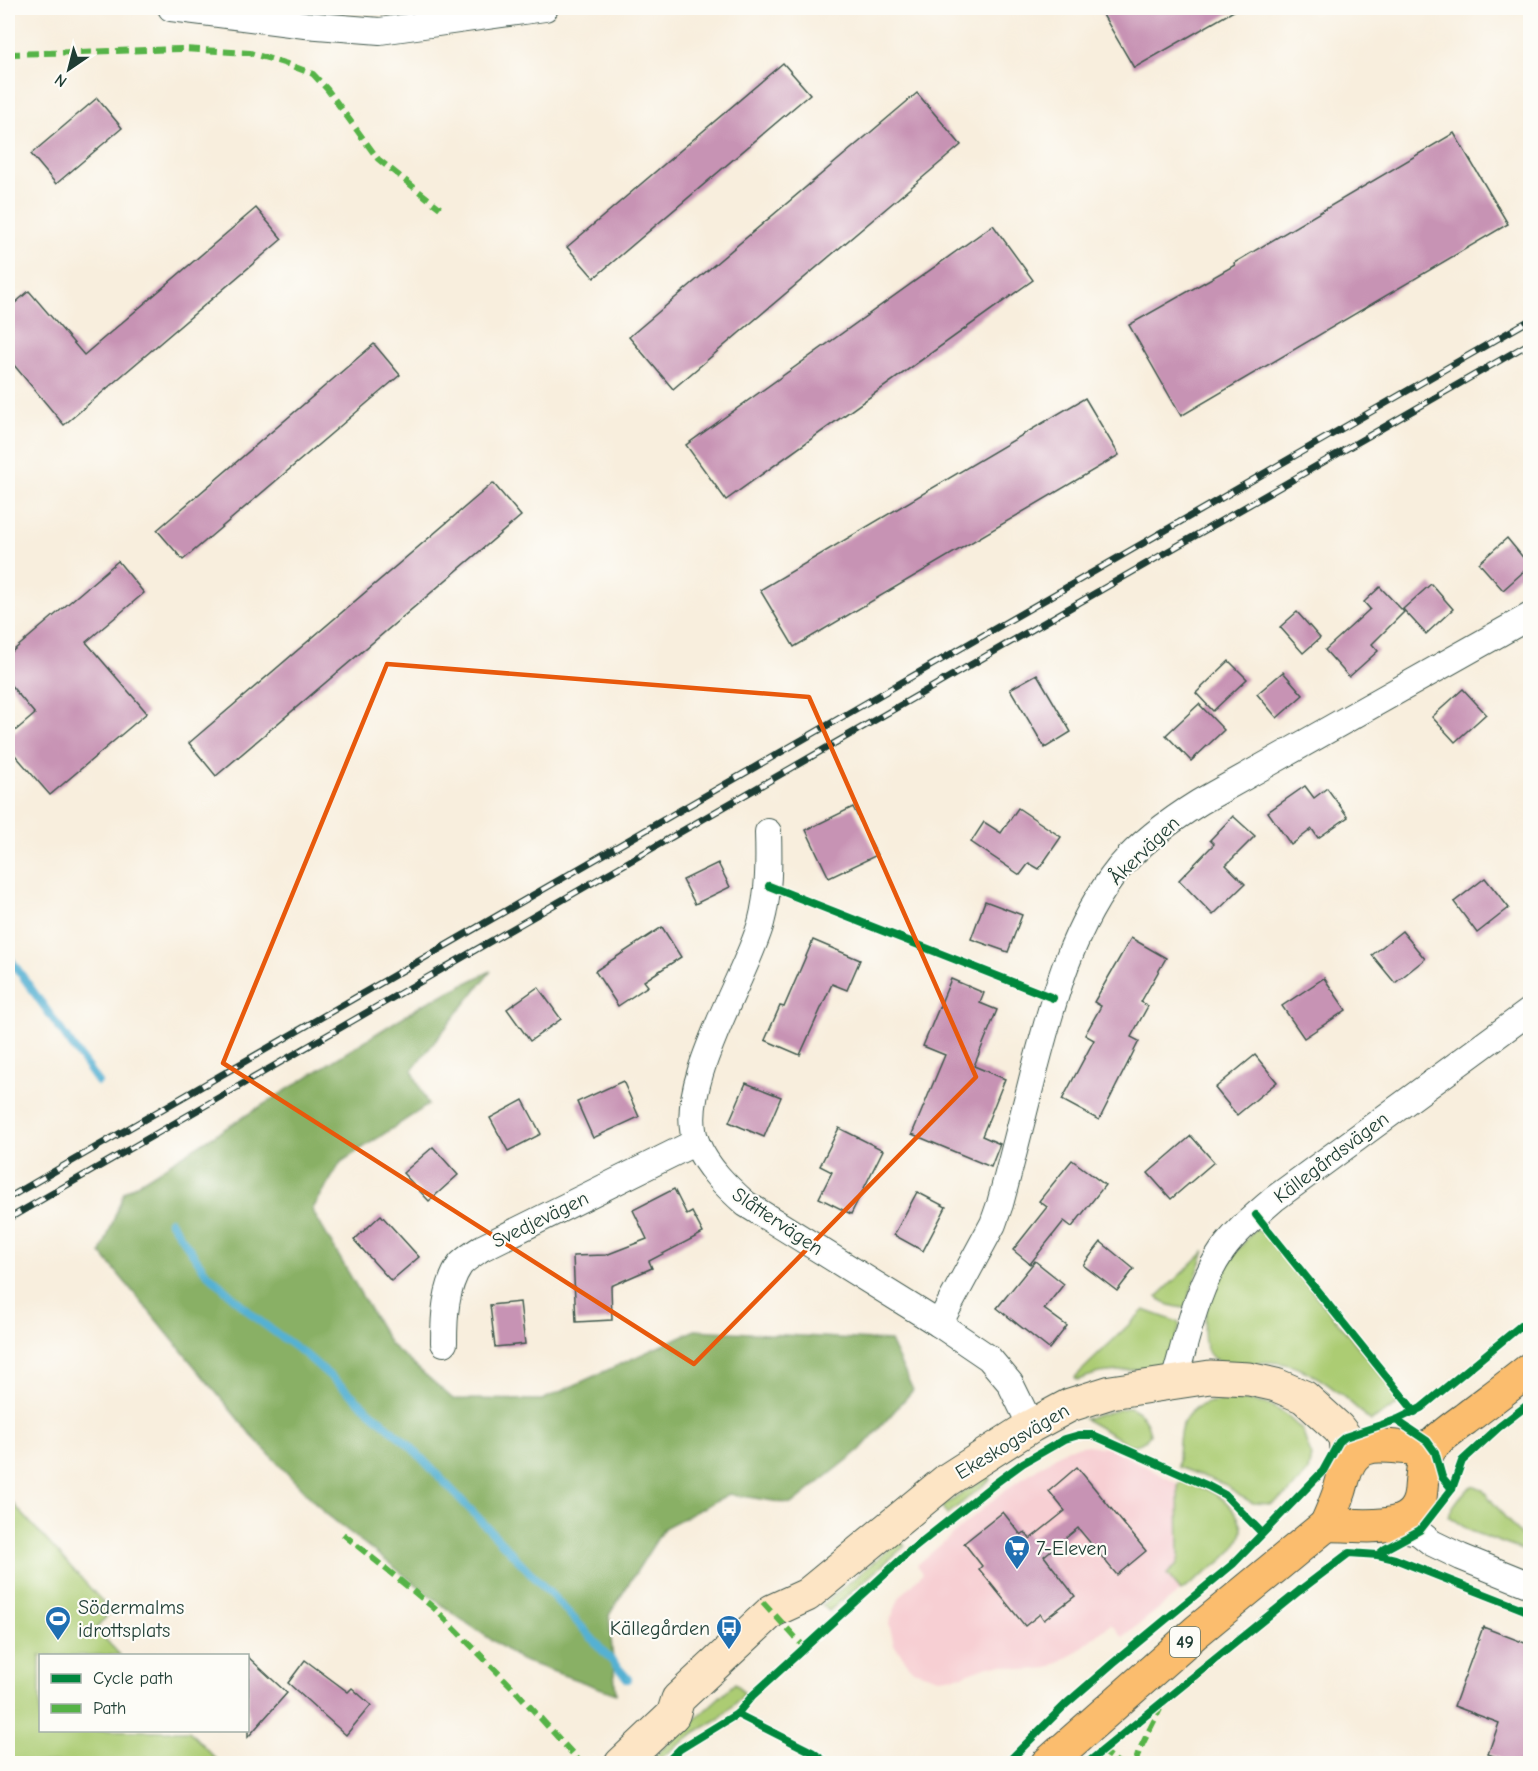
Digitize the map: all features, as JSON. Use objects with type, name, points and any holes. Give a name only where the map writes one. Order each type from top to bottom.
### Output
[{"type":"main road","points":[[1378,1526],[1359,1520],[1349,1511],[1343,1500],[1344,1462],[1361,1452],[1385,1446],[1414,1450],[1431,1446],[1530,1369]]},
{"type":"main road","points":[[1385,1446],[1406,1454],[1415,1464],[1419,1505]]},
{"type":"main road","points":[[1326,1526],[1347,1524],[1378,1526],[1398,1523],[1409,1515],[1419,1505],[1431,1446]]},
{"type":"main road","name":"49","points":[[1047,1764],[1196,1632],[1326,1526],[1344,1462]]},
{"type":"street","points":[[171,8],[305,25],[380,31],[545,8]]},
{"type":"street","name":"Åkervägen","points":[[939,1324],[993,1224],[1000,1204],[1053,998],[1067,958],[1099,896],[1121,866],[1161,829],[1200,802],[1530,616]]},
{"type":"street","name":"Slåttervägen","points":[[768,832],[768,886],[765,906],[760,925],[699,1076],[693,1103],[696,1142],[710,1165],[746,1204],[939,1324],[989,1358],[1010,1383],[1031,1426]]},
{"type":"street","name":"Källegårdsvägen","points":[[1174,1381],[1203,1285],[1222,1251],[1238,1233],[1274,1199],[1530,1011]]},
{"type":"street","name":"Svedjevägen","points":[[444,1343],[444,1317],[450,1289],[460,1265],[482,1248],[696,1142]]},
{"type":"street","name":"Ekeskogsvägen","points":[[621,1764],[673,1715],[691,1712],[786,1626],[807,1594],[947,1480],[1031,1426],[1070,1405],[1111,1392],[1210,1377],[1248,1379],[1276,1384],[1304,1397],[1329,1418],[1344,1462]]},
{"type":"street","points":[[1419,1505],[1432,1543],[1530,1585]]},
{"type":"highlighted area","points":[[387,664],[809,697],[976,1077],[694,1364],[223,1063]]},
{"type":"shaded area","points":[[1089,1445],[1120,1453],[1178,1484],[1179,1557],[1176,1566],[1167,1574],[1181,1591],[1123,1637],[1111,1624],[1075,1653],[1048,1668],[1027,1670],[1003,1665],[988,1666],[964,1675],[939,1678],[913,1670],[894,1645],[889,1623],[900,1597],[923,1573],[917,1565],[1002,1492],[1068,1448]]},
{"type":"green space","points":[[491,971],[412,1070],[428,1105],[341,1162],[312,1210],[390,1344],[453,1399],[542,1400],[695,1330],[890,1341],[913,1390],[860,1450],[792,1504],[729,1494],[664,1528],[609,1615],[616,1694],[521,1660],[455,1615],[325,1513],[252,1436],[101,1253],[124,1192],[422,1005]]},
{"type":"green space","points":[[1255,1229],[1264,1233],[1398,1395],[1400,1400],[1397,1405],[1371,1421],[1333,1388],[1301,1369],[1272,1362],[1238,1364],[1221,1362],[1212,1357],[1206,1347],[1204,1335],[1208,1306],[1216,1281],[1233,1255]]},
{"type":"green space","points":[[1205,1251],[1185,1308],[1166,1304],[1160,1300],[1157,1297]]},
{"type":"green space","points":[[1144,1310],[1178,1322],[1180,1326],[1171,1354],[1162,1364],[1149,1368],[1099,1373],[1077,1380],[1075,1377]]},
{"type":"green space","points":[[1244,1400],[1268,1404],[1284,1413],[1302,1430],[1311,1455],[1308,1472],[1287,1495],[1271,1504],[1253,1503],[1236,1494],[1226,1485],[1178,1467],[1179,1436],[1192,1411],[1211,1402]]},
{"type":"green space","points":[[1129,1407],[1141,1414],[1146,1421],[1150,1435],[1144,1441],[1136,1444],[1130,1445],[1084,1419]]},
{"type":"green space","points":[[988,1476],[991,1479],[947,1515],[942,1507]]},
{"type":"green space","points":[[1182,1481],[1218,1495],[1235,1513],[1242,1528],[1240,1537],[1228,1555],[1181,1591],[1167,1574],[1176,1566],[1179,1557],[1178,1484]]},
{"type":"green space","points":[[1475,1486],[1482,1489],[1528,1545],[1530,1553],[1470,1531],[1448,1516],[1459,1498]]},
{"type":"green space","name":"Södermalms idrottsplats","points":[[8,1498],[111,1611],[96,1629],[119,1654],[39,1654],[39,1732],[190,1732],[220,1763],[8,1763]]},
{"type":"green space","points":[[900,1540],[905,1546],[829,1611],[822,1605]]},
{"type":"green space","points":[[735,1683],[745,1694],[720,1718],[696,1732],[654,1763],[647,1763]]},
{"type":"building","points":[[1099,8],[1239,8],[1134,68]]},
{"type":"building","points":[[783,63],[810,94],[594,278],[567,247]]},
{"type":"building","points":[[917,93],[961,145],[673,389],[629,337]]},
{"type":"building","points":[[97,98],[122,128],[56,184],[31,154]]},
{"type":"building","points":[[1454,133],[1508,224],[1181,416],[1129,325],[1235,265],[1234,263]]},
{"type":"building","points":[[256,208],[282,239],[64,425],[8,358],[8,309],[29,291],[84,355]]},
{"type":"building","points":[[993,225],[1033,280],[726,500],[686,445]]},
{"type":"building","points":[[374,344],[400,375],[183,560],[157,530]]},
{"type":"building","points":[[1085,398],[1119,455],[794,647],[760,590]]},
{"type":"building","points":[[493,483],[521,516],[216,776],[189,743]]},
{"type":"building","points":[[1507,538],[1530,566],[1503,590],[1479,563]]},
{"type":"building","points":[[118,561],[144,593],[86,642],[147,713],[50,795],[8,747],[8,737],[35,714],[8,682],[8,655]]},
{"type":"building","points":[[1431,584],[1453,609],[1426,634],[1403,609]]},
{"type":"building","points":[[1380,587],[1404,612],[1372,644],[1378,651],[1349,677],[1325,650],[1370,609],[1364,602]]},
{"type":"building","points":[[1297,612],[1320,638],[1303,653],[1280,627]]},
{"type":"building","points":[[1229,661],[1247,679],[1213,711],[1196,693]]},
{"type":"building","points":[[1283,672],[1303,695],[1277,718],[1257,694]]},
{"type":"building","points":[[1037,674],[1071,732],[1045,748],[1010,689]]},
{"type":"building","points":[[1463,689],[1486,714],[1455,742],[1432,717]]},
{"type":"building","points":[[1199,704],[1224,730],[1191,761],[1166,735]]},
{"type":"building","points":[[1305,786],[1314,798],[1327,788],[1348,817],[1318,838],[1312,829],[1291,845],[1268,812]]},
{"type":"building","points":[[853,807],[877,855],[829,878],[806,830]]},
{"type":"building","points":[[1018,808],[1061,837],[1039,869],[1029,863],[1020,875],[971,842],[984,822],[1001,833]]},
{"type":"building","points":[[1233,816],[1255,836],[1226,865],[1245,884],[1213,915],[1179,880],[1214,844],[1210,840]]},
{"type":"building","points":[[718,863],[730,887],[695,904],[683,880]]},
{"type":"building","points":[[1485,878],[1509,908],[1477,933],[1454,902]]},
{"type":"building","points":[[985,901],[1022,915],[1008,952],[971,939]]},
{"type":"building","points":[[662,927],[681,957],[644,981],[648,986],[618,1006],[595,971]]},
{"type":"building","points":[[1402,931],[1425,959],[1395,983],[1372,955]]},
{"type":"building","points":[[1131,938],[1166,958],[1141,1002],[1148,1006],[1131,1037],[1139,1041],[1099,1120],[1062,1100],[1094,1040],[1085,1035],[1101,1006],[1094,1002]]},
{"type":"building","points":[[813,940],[860,960],[847,990],[832,984],[800,1055],[765,1040],[780,1006],[784,1007]]},
{"type":"building","points":[[1324,978],[1346,1010],[1304,1038],[1282,1006]]},
{"type":"building","points":[[951,979],[984,993],[980,1003],[997,1010],[974,1066],[1005,1079],[982,1136],[1000,1144],[991,1167],[912,1134],[945,1055],[923,1046]]},
{"type":"building","points":[[538,987],[561,1019],[530,1041],[507,1009]]},
{"type":"building","points":[[1255,1055],[1277,1082],[1237,1115],[1215,1088]]},
{"type":"building","points":[[623,1081],[639,1117],[593,1138],[577,1102]]},
{"type":"building","points":[[746,1083],[781,1097],[764,1137],[729,1122]]},
{"type":"building","points":[[523,1100],[541,1134],[508,1151],[490,1118]]},
{"type":"building","points":[[839,1128],[883,1150],[851,1214],[819,1198],[832,1172],[820,1166]]},
{"type":"building","points":[[1191,1136],[1214,1162],[1171,1199],[1148,1173]]},
{"type":"building","points":[[433,1147],[458,1175],[429,1201],[403,1173]]},
{"type":"building","points":[[1072,1160],[1105,1185],[1072,1227],[1064,1221],[1030,1264],[1013,1250],[1047,1207],[1039,1201]]},
{"type":"building","points":[[674,1189],[687,1215],[692,1212],[703,1233],[649,1261],[652,1268],[611,1286],[612,1320],[576,1322],[573,1256],[606,1255],[647,1239],[633,1210]]},
{"type":"building","points":[[917,1192],[946,1207],[923,1251],[894,1235]]},
{"type":"building","points":[[381,1215],[419,1257],[391,1281],[354,1240]]},
{"type":"building","points":[[1101,1242],[1134,1269],[1117,1291],[1083,1265]]},
{"type":"building","points":[[1035,1261],[1064,1284],[1044,1309],[1067,1326],[1049,1349],[997,1308]]},
{"type":"building","points":[[520,1302],[525,1344],[495,1347],[490,1305]]},
{"type":"building","points":[[1077,1467],[1146,1551],[1117,1575],[1078,1528],[1044,1556],[1075,1596],[1044,1620],[1040,1614],[1025,1626],[979,1569],[982,1566],[964,1543],[1003,1512],[1021,1535],[1025,1532],[1030,1539],[1065,1511],[1049,1491]]},
{"type":"building","points":[[1483,1627],[1530,1645],[1530,1764],[1515,1764],[1488,1754],[1499,1723],[1454,1706]]},
{"type":"building","points":[[249,1658],[287,1693],[248,1737],[249,1732]]},
{"type":"building","points":[[305,1660],[348,1692],[352,1688],[371,1705],[346,1735],[288,1683]]},
{"type":"waterway","points":[[8,956],[98,1082]]},
{"type":"waterway","points":[[170,1221],[205,1271],[257,1319],[306,1355],[410,1446],[628,1679]]},
{"type":"railway","points":[[8,1198],[1530,320]]},
{"type":"railway","points":[[8,1219],[1530,343]]},
{"type":"marked path","points":[[8,54],[183,49],[250,53],[287,64],[313,74],[327,89],[378,159],[440,208]]},
{"type":"marked path","points":[[343,1534],[434,1608],[515,1690],[582,1764]]},
{"type":"marked path","points":[[763,1602],[805,1648]]},
{"type":"marked path","points":[[1135,1764],[1160,1709]]},
{"type":"marked path","points":[[1099,1752],[1120,1764]]},
{"type":"cycle path","points":[[769,886],[1053,998]]},
{"type":"cycle path","points":[[1256,1215],[1415,1412]]},
{"type":"cycle path","points":[[1006,1764],[1066,1704],[1233,1564],[1323,1471],[1339,1442],[1345,1437],[1396,1420],[1421,1408],[1530,1318]]},
{"type":"cycle path","points":[[1378,1555],[1420,1530],[1452,1489],[1462,1461],[1499,1427],[1530,1403]]},
{"type":"cycle path","points":[[1396,1420],[1427,1441],[1435,1452],[1442,1477],[1452,1489]]},
{"type":"cycle path","points":[[665,1764],[680,1749],[737,1714],[753,1695],[909,1552],[1023,1463],[1065,1439],[1079,1435],[1093,1435],[1208,1486],[1225,1495],[1262,1533]]},
{"type":"cycle path","points":[[1086,1764],[1349,1553],[1395,1559],[1530,1612]]},
{"type":"cycle path","points":[[737,1714],[812,1752],[828,1764]]},
{"type":"place","name":"7-Eleven","points":[[1017,1571]]},
{"type":"place","name":"Södermalms idrottsplats","points":[[58,1642]]},
{"type":"place","name":"Källegården","points":[[729,1651]]}]
